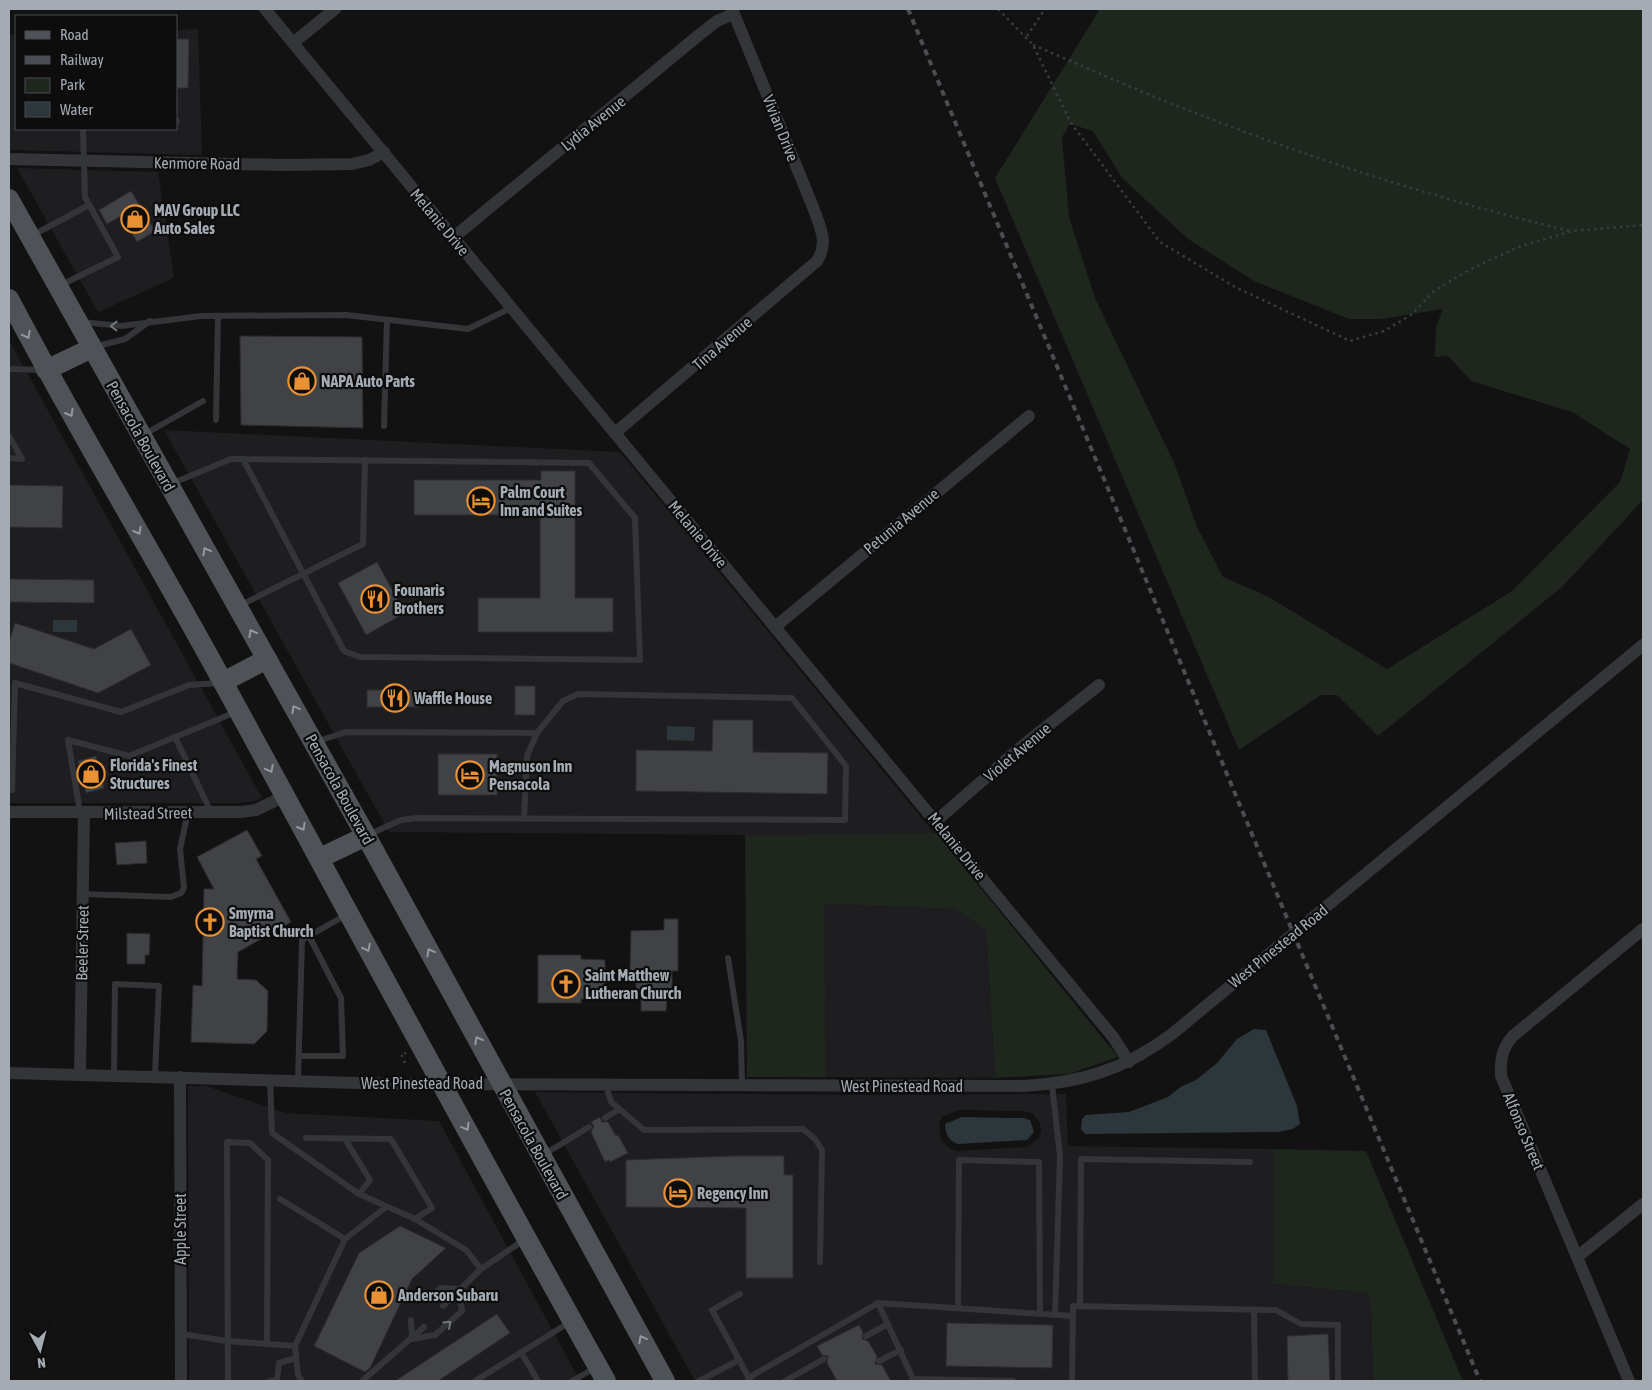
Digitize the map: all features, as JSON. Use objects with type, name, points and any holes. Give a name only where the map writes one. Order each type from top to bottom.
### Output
[{"type":"main road","name":"Pensacola Boulevard","points":[[9,199],[366,836],[665,1381]]},
{"type":"main road","points":[[9,299],[46,370],[223,682],[602,1374]]},
{"type":"main road","points":[[46,370],[92,348]]},
{"type":"main road","points":[[223,682],[267,659]]},
{"type":"main road","points":[[320,858],[366,836]]},
{"type":"street","name":"Melanie Drive","points":[[264,9],[454,236],[511,308],[1113,1037],[1129,1062]]},
{"type":"street","points":[[293,43],[335,9]]},
{"type":"street","name":"Lydia Avenue","points":[[454,236],[699,35],[733,11]]},
{"type":"street","name":"Vivian Drive","points":[[733,11],[814,207],[825,239],[824,248]]},
{"type":"street","name":"Kenmore Road","points":[[9,159],[284,165],[352,164],[369,160],[384,152]]},
{"type":"street","name":"Tina Avenue","points":[[614,433],[817,261],[824,248]]},
{"type":"street","name":"Petunia Avenue","points":[[775,627],[1029,416]]},
{"type":"street","name":"West Pinestead Road","points":[[9,1073],[80,1073],[442,1084],[1052,1085],[1089,1078],[1129,1062],[1172,1034],[1643,645]]},
{"type":"street","name":"Violet Avenue","points":[[936,822],[1021,748],[1099,685]]},
{"type":"street","name":"Milstead Street","points":[[9,812],[211,812],[256,810],[285,796]]},
{"type":"street","name":"Beeler Street","points":[[80,1073],[83,894],[82,813]]},
{"type":"street","name":"Alfonso Street","points":[[1629,1381],[1501,1076],[1500,1063],[1502,1051],[1513,1036],[1643,929]]},
{"type":"street","name":"Apple Street","points":[[180,1077],[181,1381]]},
{"type":"street","points":[[1577,1258],[1643,1204]]},
{"type":"lane","points":[[58,287],[118,257],[85,197],[83,130]]},
{"type":"lane","points":[[30,237],[89,204]]},
{"type":"lane","points":[[78,322],[121,326],[150,320],[218,316],[346,316],[468,329],[511,308]]},
{"type":"lane","points":[[216,420],[218,316]]},
{"type":"lane","points":[[92,348],[126,339],[150,320]]},
{"type":"lane","points":[[384,426],[387,320]]},
{"type":"lane","points":[[9,369],[46,370]]},
{"type":"lane","points":[[142,436],[203,401]]},
{"type":"lane","points":[[9,436],[22,459],[9,458]]},
{"type":"lane","points":[[169,485],[231,459],[243,459],[365,460],[589,463],[635,518],[640,660],[360,657],[344,651],[243,459]]},
{"type":"lane","points":[[238,606],[363,544],[365,460]]},
{"type":"lane","points":[[12,790],[14,683],[121,712],[189,685],[223,682]]},
{"type":"lane","points":[[366,836],[401,820],[417,818],[524,819],[845,820],[846,766],[792,698],[578,694],[563,701],[537,733],[527,756],[524,819]]},
{"type":"lane","points":[[82,813],[68,740],[129,756],[238,711]]},
{"type":"lane","points":[[314,743],[346,732],[537,733]]},
{"type":"lane","points":[[175,737],[211,812]]},
{"type":"lane","points":[[83,894],[171,897],[181,894],[184,888],[180,849],[188,812]]},
{"type":"lane","points":[[298,1081],[302,940],[349,914]]},
{"type":"lane","points":[[299,1056],[343,1056],[341,998],[309,936]]},
{"type":"lane","points":[[728,958],[741,1040],[742,1085]]},
{"type":"lane","points":[[114,1074],[115,984],[159,986],[156,1075]]},
{"type":"lane","points":[[270,1080],[272,1133],[359,1194],[416,1219],[466,1250],[481,1269]]},
{"type":"lane","points":[[606,1083],[611,1102],[618,1110],[644,1130],[803,1129],[815,1139],[822,1150],[820,1262]]},
{"type":"lane","points":[[1052,1085],[1060,1156],[1055,1315]]},
{"type":"lane","points":[[605,1118],[618,1110]]},
{"type":"lane","points":[[541,1156],[589,1127]]},
{"type":"lane","points":[[306,1138],[391,1139],[432,1208],[416,1219]]},
{"type":"lane","points":[[345,1139],[370,1180],[359,1194]]},
{"type":"lane","points":[[228,1381],[227,1142],[250,1142],[268,1160],[267,1343]]},
{"type":"lane","points":[[958,1308],[959,1160],[1039,1162],[1040,1314]]},
{"type":"lane","points":[[1080,1306],[1081,1160],[1250,1162]]},
{"type":"lane","points":[[280,1199],[346,1239]]},
{"type":"lane","points":[[302,1381],[298,1375],[294,1346],[346,1239],[386,1207]]},
{"type":"lane","points":[[443,1306],[481,1269],[527,1238]]},
{"type":"lane","points":[[430,1299],[441,1288],[459,1289]]},
{"type":"lane","points":[[412,1339],[436,1335],[462,1311],[459,1289]]},
{"type":"lane","points":[[740,1294],[712,1310],[750,1379],[878,1303],[1073,1316]]},
{"type":"lane","points":[[878,1303],[913,1379],[1013,1381]]},
{"type":"lane","points":[[1072,1381],[1073,1306],[1080,1306],[1276,1310],[1301,1324],[1338,1325],[1338,1381]]},
{"type":"lane","points":[[1254,1310],[1255,1381]]},
{"type":"lane","points":[[411,1320],[412,1339]]},
{"type":"lane","points":[[475,1381],[572,1320]]},
{"type":"lane","points":[[866,1336],[888,1324]]},
{"type":"lane","points":[[362,1381],[412,1339],[424,1326]]},
{"type":"lane","points":[[181,1334],[294,1346]]},
{"type":"lane","points":[[879,1360],[901,1350]]},
{"type":"lane","points":[[521,1352],[538,1381]]},
{"type":"lane","points":[[270,1381],[277,1380],[279,1363],[296,1358]]},
{"type":"lane","points":[[785,1381],[824,1359]]},
{"type":"lane","points":[[699,1381],[739,1360]]},
{"type":"lane","points":[[572,1381],[602,1374]]},
{"type":"path","points":[[998,9],[1033,45],[1071,123],[1160,242],[1235,287],[1350,341],[1384,330],[1411,315],[1435,290],[1473,268],[1518,247],[1572,231],[1643,225]]},
{"type":"path","points":[[1026,36],[1045,9]]},
{"type":"path","points":[[1033,45],[1198,114],[1330,161],[1506,216],[1572,231]]},
{"type":"path","points":[[395,1052],[401,1054],[407,1052]]},
{"type":"path","points":[[401,1054],[405,1063]]},
{"type":"shaded area","points":[[198,29],[202,155],[9,150],[9,35],[15,35],[15,130],[178,130],[178,30]]},
{"type":"shaded area","points":[[17,168],[158,172],[174,278],[98,312]]},
{"type":"shaded area","points":[[9,340],[262,798],[240,803],[9,803]]},
{"type":"shaded area","points":[[164,430],[620,452],[934,833],[745,835],[389,832]]},
{"type":"shaded area","points":[[824,904],[955,909],[986,930],[995,1078],[826,1077]]},
{"type":"shaded area","points":[[188,1086],[206,1086],[286,1113],[439,1121],[580,1381],[189,1381]]},
{"type":"shaded area","points":[[535,1092],[848,1095],[1066,1094],[1068,1146],[1273,1149],[1273,1284],[1367,1293],[1371,1310],[1373,1381],[695,1381]],"holes":[[[960,1110],[1024,1111],[1032,1113],[1040,1123],[1041,1131],[1039,1138],[1027,1147],[956,1151],[949,1148],[941,1139],[939,1124],[942,1117]]]},
{"type":"green space","points":[[1100,9],[1643,9],[1643,500],[1562,587],[1378,736],[1337,695],[1321,695],[1239,750],[995,178]],"holes":[[[1070,124],[1093,131],[1122,178],[1188,239],[1254,281],[1349,319],[1381,319],[1443,309],[1436,327],[1435,357],[1448,356],[1471,381],[1572,412],[1630,449],[1620,482],[1512,591],[1387,669],[1267,596],[1223,577],[1197,527],[1175,465],[1095,298],[1069,217],[1062,137]]]},
{"type":"green space","points":[[936,833],[1118,1057],[1069,1074],[995,1078],[986,930],[955,909],[824,904],[826,1077],[747,1077],[745,835]]},
{"type":"green space","points":[[1273,1149],[1366,1151],[1463,1381],[1373,1381],[1371,1310],[1367,1293],[1273,1284]]},
{"type":"water","points":[[53,620],[77,620],[77,632],[53,632]]},
{"type":"water","points":[[667,726],[695,727],[694,741],[667,740]]},
{"type":"water","points":[[1254,1029],[1266,1030],[1297,1106],[1300,1124],[1293,1129],[1278,1132],[1085,1134],[1081,1129],[1082,1119],[1086,1115],[1129,1112],[1168,1097],[1182,1086],[1196,1080],[1217,1063],[1237,1039]]},
{"type":"water","points":[[962,1117],[1023,1118],[1030,1120],[1034,1132],[1027,1140],[958,1144],[948,1137],[945,1124]]},
{"type":"building","points":[[178,39],[189,39],[188,88],[178,88]]},
{"type":"building","points":[[131,191],[155,231],[137,242],[121,216],[107,224],[99,210]]},
{"type":"building","name":"NAPA Auto Parts","points":[[240,336],[362,337],[363,428],[241,425]]},
{"type":"building","points":[[541,471],[575,471],[575,598],[613,598],[613,632],[478,632],[478,598],[540,598],[540,515],[414,515],[414,480],[541,480]]},
{"type":"building","points":[[9,485],[63,486],[62,528],[9,527]]},
{"type":"building","points":[[377,562],[405,613],[366,635],[338,583]]},
{"type":"building","points":[[9,579],[94,580],[94,603],[9,602]]},
{"type":"building","points":[[15,623],[94,649],[131,629],[151,665],[98,693],[9,663],[9,642]]},
{"type":"building","points":[[515,686],[535,686],[535,715],[515,715]]},
{"type":"building","points":[[367,690],[418,690],[418,707],[367,707]]},
{"type":"building","points":[[713,720],[753,720],[753,752],[828,753],[827,794],[636,791],[636,750],[712,751]]},
{"type":"building","points":[[438,754],[497,754],[497,795],[438,795]]},
{"type":"building","points":[[96,756],[104,788],[86,793],[78,761]]},
{"type":"building","points":[[247,830],[262,856],[256,859],[291,922],[238,952],[237,979],[256,980],[268,991],[267,1031],[254,1044],[191,1042],[193,985],[202,986],[204,889],[214,889],[197,857]]},
{"type":"building","points":[[146,841],[147,863],[117,865],[115,843]]},
{"type":"building","points":[[664,919],[678,919],[678,971],[672,971],[672,994],[667,994],[666,1011],[641,1011],[641,994],[636,994],[636,971],[630,971],[631,931],[664,930]]},
{"type":"building","points":[[127,933],[150,934],[149,955],[145,955],[145,964],[127,964]]},
{"type":"building","points":[[538,955],[581,955],[581,959],[605,960],[605,999],[581,999],[581,1003],[538,1003]]},
{"type":"building","points":[[600,1117],[602,1122],[608,1122],[628,1153],[610,1162],[609,1160],[605,1162],[591,1132],[594,1126],[591,1122]]},
{"type":"building","points":[[784,1156],[784,1175],[793,1175],[793,1278],[746,1278],[746,1208],[626,1207],[626,1160]]},
{"type":"building","points":[[400,1226],[446,1248],[412,1279],[370,1368],[365,1372],[314,1346],[359,1253]]},
{"type":"building","points":[[497,1314],[510,1333],[438,1381],[395,1381]]},
{"type":"building","points":[[947,1323],[1053,1325],[1052,1368],[946,1366]]},
{"type":"building","points":[[859,1325],[863,1332],[862,1339],[868,1341],[877,1356],[875,1364],[882,1365],[891,1381],[837,1381],[827,1363],[828,1356],[822,1355],[817,1346]]},
{"type":"building","points":[[1328,1334],[1330,1381],[1288,1381],[1287,1336]]},
{"type":"railway","points":[[908,9],[1480,1381]]},
{"type":"place","name":"MAV Group LLC Auto Sales","points":[[135,219]]},
{"type":"place","name":"NAPA Auto Parts","points":[[302,381]]},
{"type":"place","name":"Palm Court Inn and Suites","points":[[481,501]]},
{"type":"place","name":"Founaris Brothers","points":[[375,599]]},
{"type":"place","name":"Waffle House","points":[[395,698]]},
{"type":"place","name":"Florida's Finest Structures","points":[[91,774]]},
{"type":"place","name":"Magnuson Inn Pensacola","points":[[470,775]]},
{"type":"place","name":"Smyrna Baptist Church","points":[[210,922]]},
{"type":"place","name":"Saint Matthew Lutheran Church","points":[[566,984]]},
{"type":"place","name":"Regency Inn","points":[[678,1193]]},
{"type":"place","name":"Anderson Subaru","points":[[379,1295]]}]
